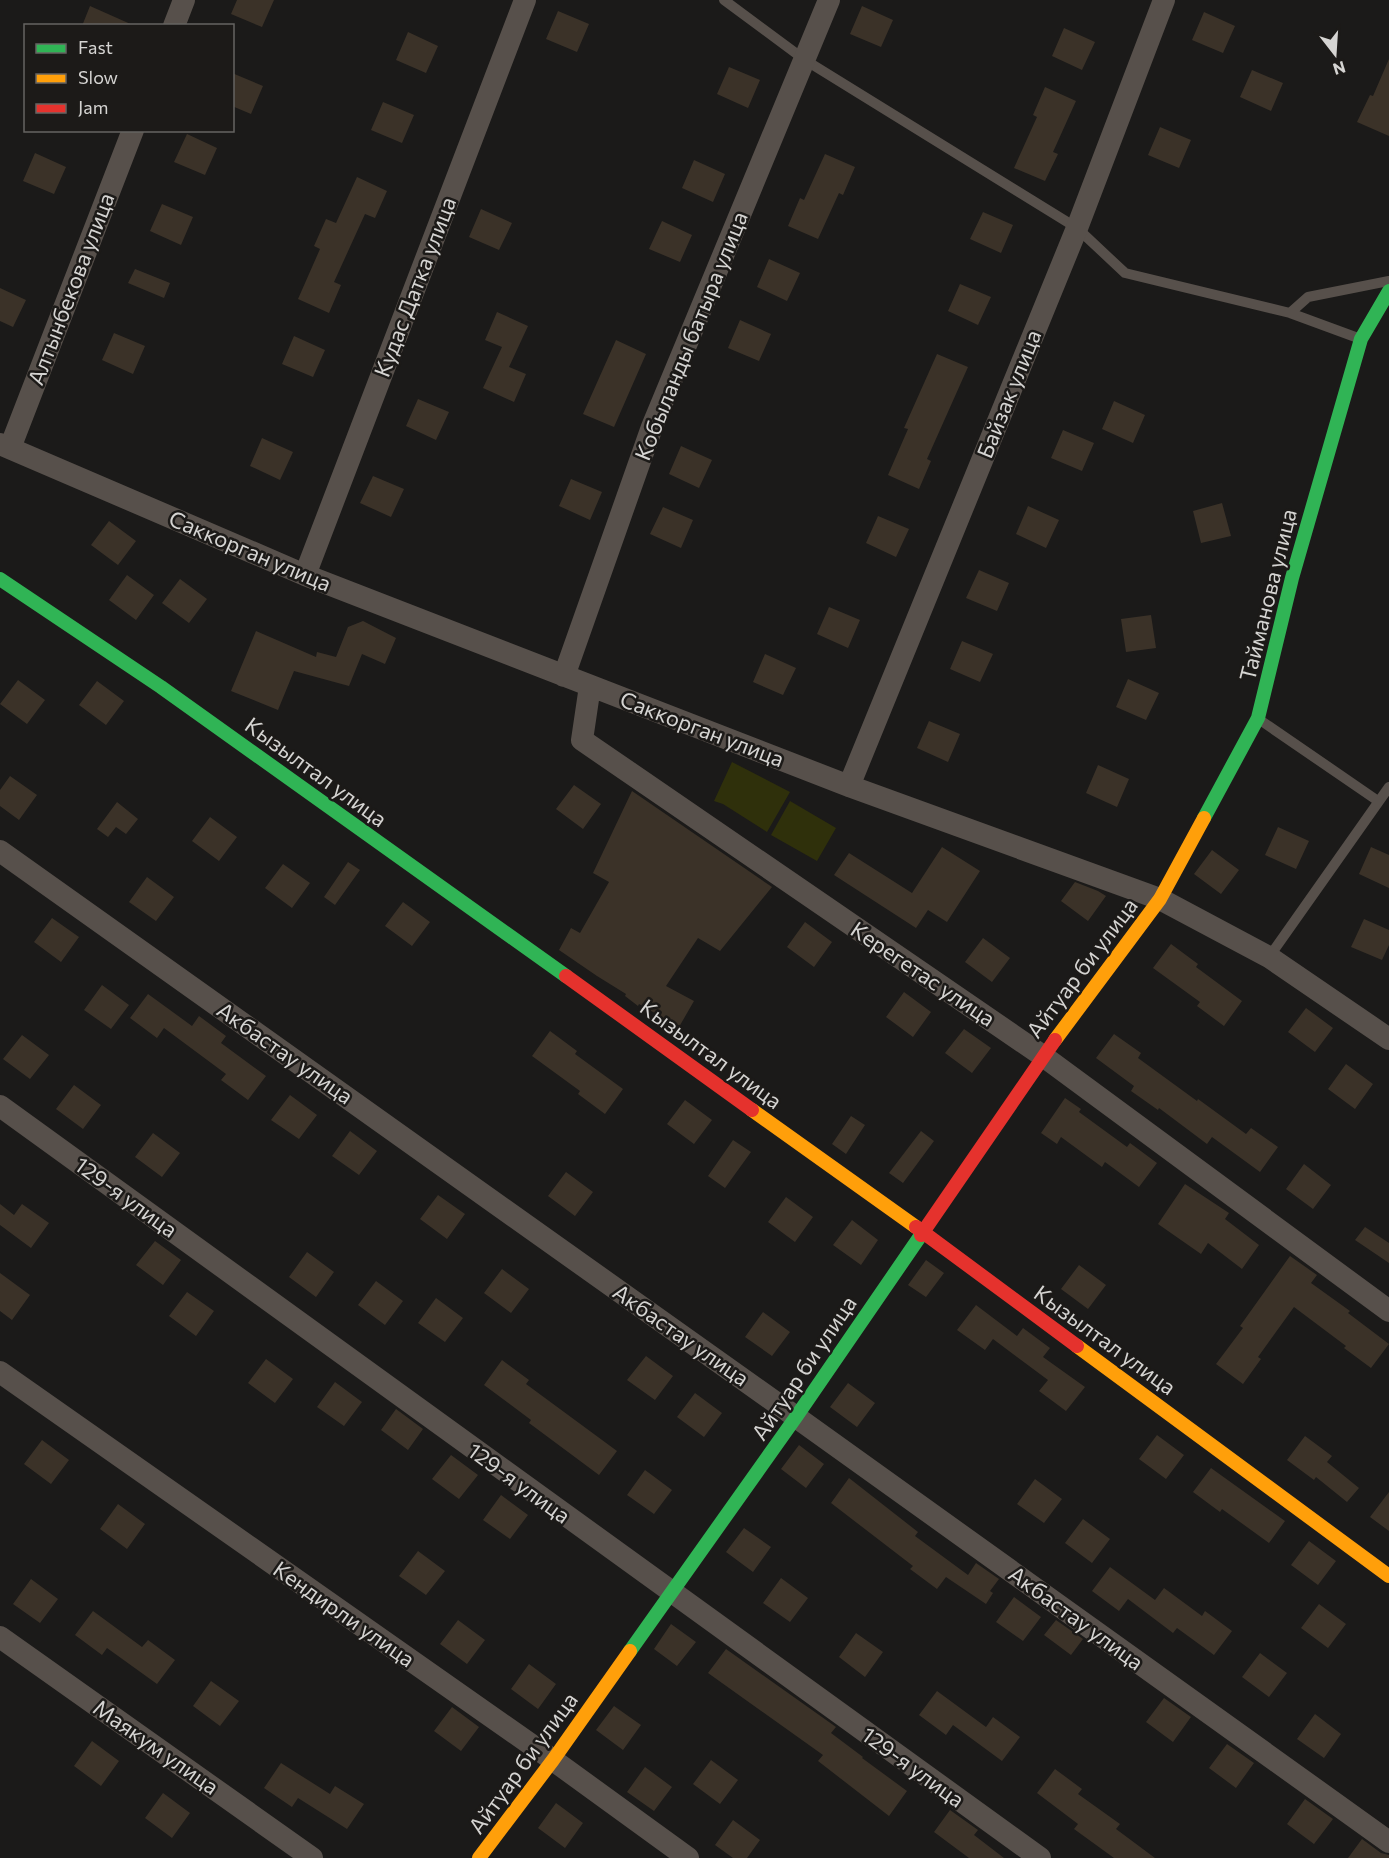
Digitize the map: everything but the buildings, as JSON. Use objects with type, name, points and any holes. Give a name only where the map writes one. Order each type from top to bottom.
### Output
[{"type":"street","points":[[175,24],[184,0]]},
{"type":"street","name":"Кудас Датка улица","points":[[305,575],[525,0]]},
{"type":"street","name":"Кобыланды батыра улица","points":[[564,676],[652,427],[830,0]]},
{"type":"street","name":"Байзак улица","points":[[849,786],[1077,228],[1164,0]]},
{"type":"street","name":"Алтынбекова улица","points":[[5,446],[132,132]]},
{"type":"street","name":"Тайманова улица","points":[[1160,899],[1258,718],[1292,578],[1361,339],[1389,291]]},
{"type":"street","name":"Саккорган улица","points":[[5,446],[305,575],[849,786],[1160,899],[1269,957],[1389,1039]]},
{"type":"street","name":"Кызылтал улица","points":[[0,579],[161,687],[922,1231],[1389,1576]]},
{"type":"street","name":"Керегетас улица","points":[[590,686],[582,740],[1042,1056],[1389,1311]]},
{"type":"street","name":"Акбастау улица","points":[[0,851],[1389,1842]]},
{"type":"street","name":"Айтуар би улица","points":[[479,1858],[553,1760],[796,1417],[1042,1056],[1160,899]]},
{"type":"street","name":"129-я улица","points":[[0,1106],[1040,1858]]},
{"type":"street","name":"Кендирли улица","points":[[0,1372],[553,1760],[688,1858]]},
{"type":"street","name":"Маякум улица","points":[[0,1637],[312,1858]]},
{"type":"lane","points":[[724,0],[805,60],[1077,228],[1125,273],[1290,313],[1361,339]]},
{"type":"lane","points":[[1290,313],[1308,297],[1389,281]]},
{"type":"lane","points":[[1258,718],[1378,801]]},
{"type":"lane","points":[[1269,957],[1389,787]]},
{"type":"shaded area","points":[[732,762],[790,792],[767,832],[723,804],[714,801]]},
{"type":"shaded area","points":[[790,801],[836,828],[817,861],[771,835]]},
{"type":"traffic: fast","points":[[1204,818],[1258,718],[1292,578],[1361,339],[1389,291]]},
{"type":"traffic: fast","points":[[0,579],[161,687],[566,976]]},
{"type":"traffic: fast","points":[[630,1651],[796,1417],[921,1235]]},
{"type":"traffic: slow","points":[[1055,1040],[1160,899],[1204,818]]},
{"type":"traffic: slow","points":[[752,1110],[916,1227]]},
{"type":"traffic: slow","points":[[1077,1346],[1389,1576]]},
{"type":"traffic: slow","points":[[479,1858],[553,1760],[630,1651]]},
{"type":"traffic: jam","points":[[566,976],[752,1110]]},
{"type":"traffic: jam","points":[[921,1235],[1055,1040]]},
{"type":"traffic: jam","points":[[916,1227],[1077,1346]]}]
